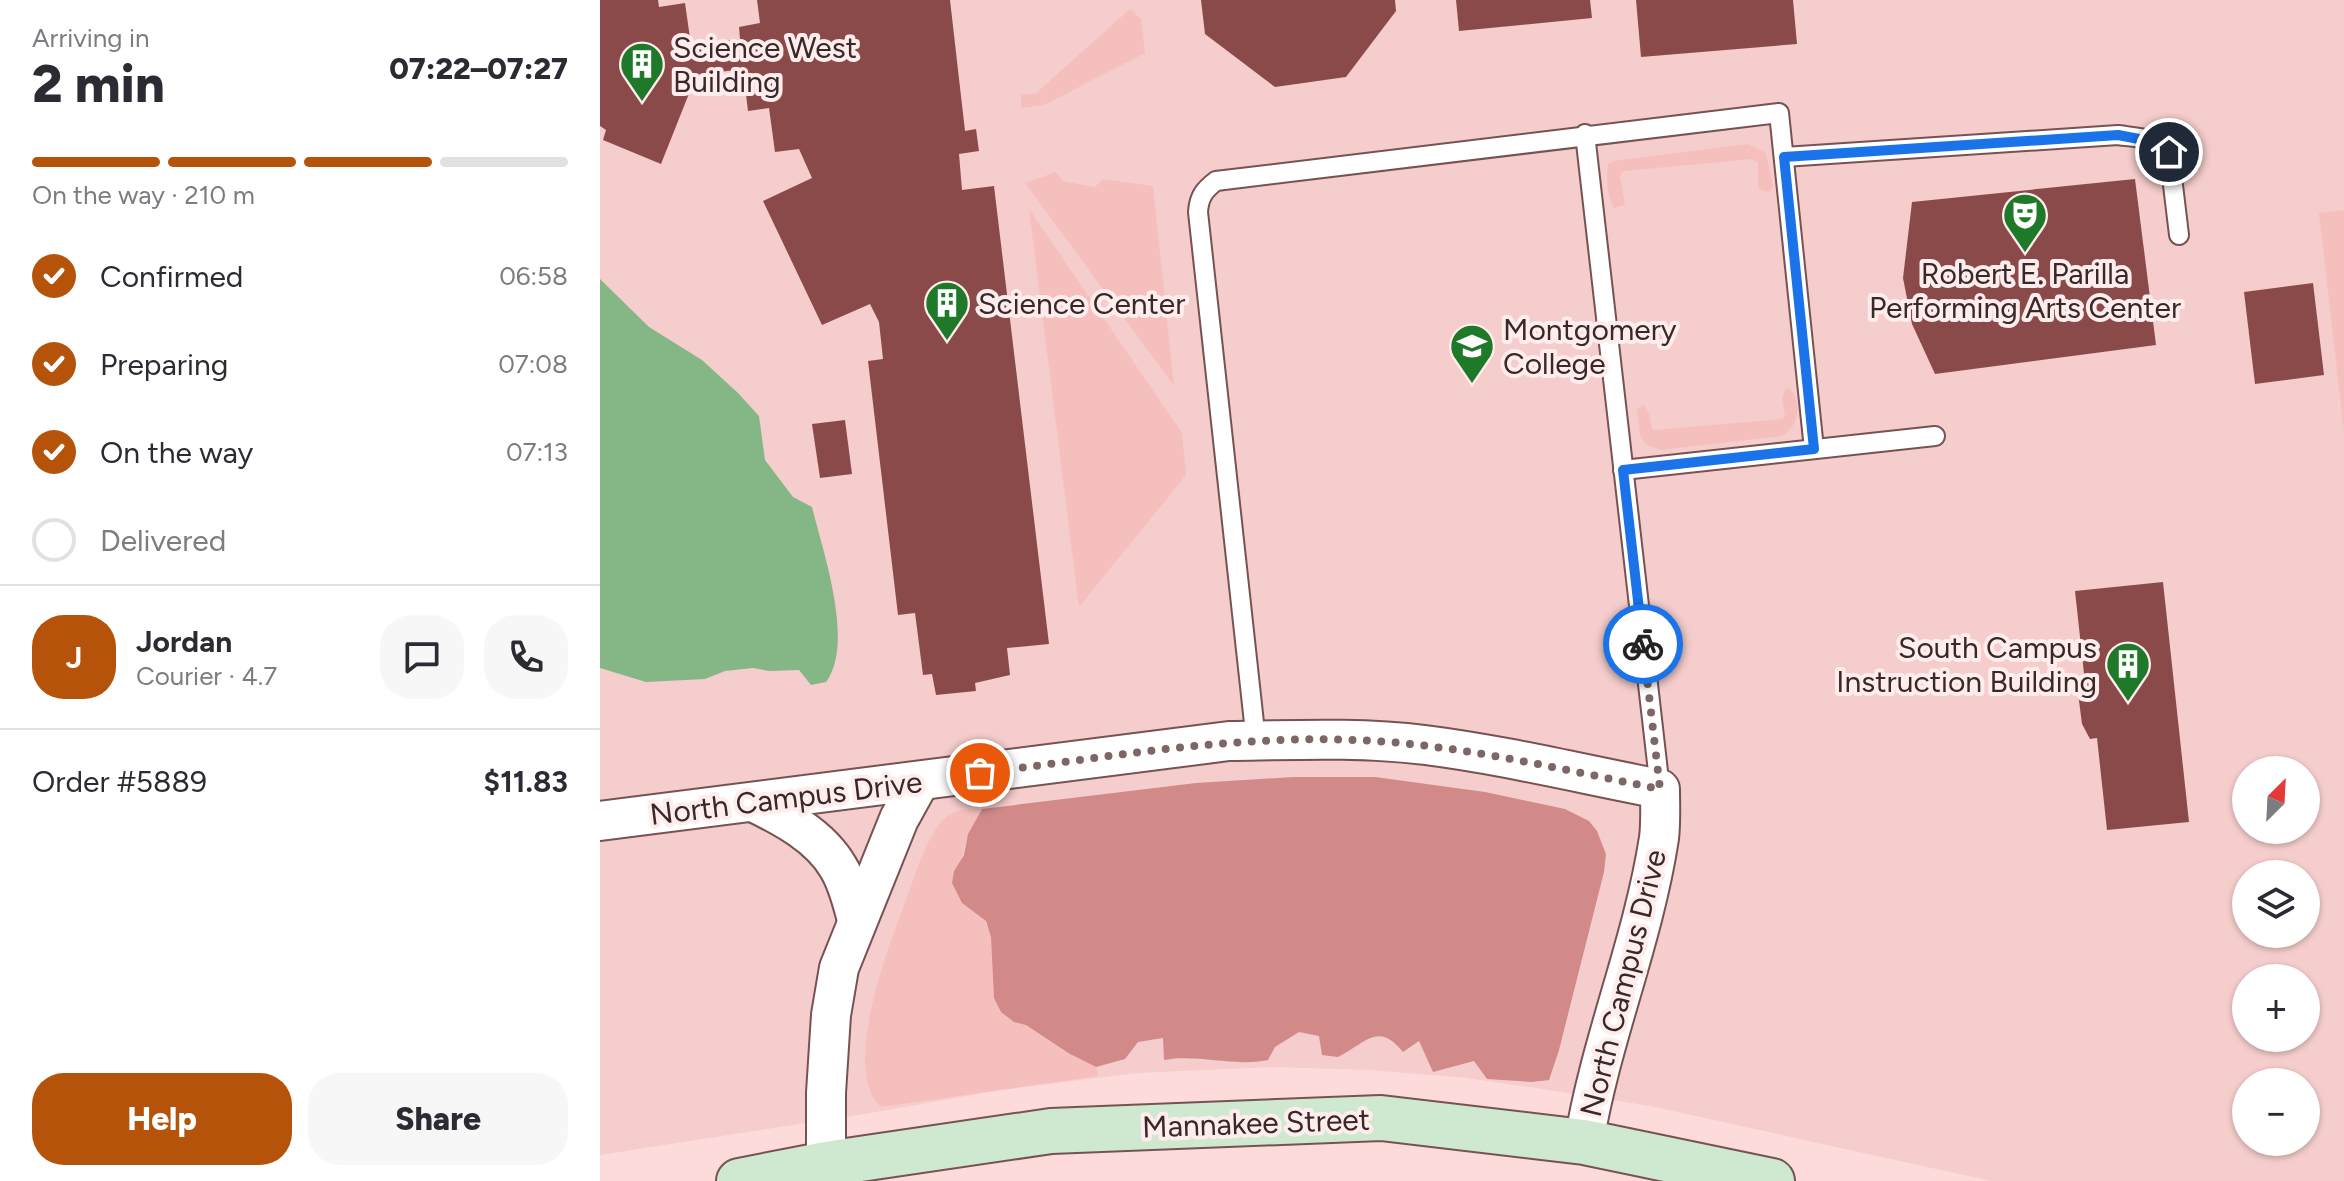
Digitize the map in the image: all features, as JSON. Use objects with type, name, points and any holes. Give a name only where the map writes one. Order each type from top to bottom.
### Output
[{"type":"street","name":"North Campus Drive","points":[[600,821],[1229,741],[1355,740],[1423,745],[1485,754],[1660,789],[1659,835],[1645,905],[1590,1105],[1584,1142]]},
{"type":"street","points":[[826,1164],[831,1015],[839,968],[899,819],[920,781]]},
{"type":"street","points":[[753,802],[797,827],[819,844],[837,865],[848,887],[857,920]]},
{"type":"street","name":"Mannakee Street","points":[[739,1181],[826,1164],[1051,1131],[1381,1118],[1584,1142],[1772,1181]]},
{"type":"lane","points":[[1256,741],[1198,212],[1204,189],[1216,181],[1585,134],[1779,113],[1814,449]]},
{"type":"lane","points":[[1585,134],[1660,789]]},
{"type":"lane","points":[[1784,157],[2118,135],[2146,138],[2160,143],[2169,152],[2179,235]]},
{"type":"lane","points":[[1623,470],[1935,436]]},
{"type":"shaded area","name":"Montgomery College","points":[[600,0],[2344,0],[2344,1181],[1991,1181],[1650,1106],[1467,1078],[1369,1070],[1272,1067],[1137,1073],[1000,1090],[600,1155]]},
{"type":"shaded area","points":[[1130,9],[1141,19],[1145,53],[1044,105],[1021,108],[1021,95],[1035,94]]},
{"type":"shaded area","points":[[1748,144],[1766,153],[1773,186],[1770,192],[1758,187],[1758,162],[1752,159],[1624,171],[1620,176],[1625,205],[1614,208],[1612,204],[1607,175],[1608,164],[1613,161]]},
{"type":"shaded area","points":[[1056,172],[1063,181],[1095,187],[1103,179],[1153,186],[1174,386],[1025,183]]},
{"type":"shaded area","points":[[1029,209],[1182,433],[1186,475],[1079,607]]},
{"type":"shaded area","points":[[2344,210],[2344,431],[2319,213]]},
{"type":"shaded area","points":[[600,279],[649,327],[702,360],[738,393],[759,416],[765,460],[793,497],[812,507],[829,572],[837,621],[838,645],[826,682],[811,685],[799,670],[753,668],[725,671],[705,679],[646,682],[600,668]]},
{"type":"shaded area","points":[[1789,388],[1796,400],[1797,414],[1788,432],[1782,436],[1660,450],[1645,444],[1640,434],[1637,410],[1644,405],[1652,429],[1656,430],[1782,419],[1785,416],[1782,397]]},
{"type":"shaded area","points":[[1294,777],[1375,777],[1485,792],[1565,809],[1589,821],[1597,831],[1606,854],[1604,872],[1549,1080],[1487,1079],[1474,1061],[1433,1072],[1419,1041],[1403,1052],[1394,1043],[1379,1036],[1338,1057],[1322,1055],[1319,1036],[1299,1032],[1275,1047],[1268,1060],[1164,1060],[1163,1038],[1138,1042],[1125,1059],[1096,1067],[1001,1012],[994,998],[991,937],[986,921],[962,903],[952,883],[954,871],[964,855],[968,834],[982,809],[1196,783]]},
{"type":"shaded area","points":[[982,809],[968,834],[960,864],[954,871],[962,903],[984,919],[991,936],[993,958],[1026,1025],[1096,1067],[1098,1076],[881,1107],[869,1089],[865,1064],[873,1002],[892,939],[920,860],[937,827],[955,811]]},
{"type":"building","name":"Science Center","points":[[600,0],[658,0],[659,7],[685,3],[691,45],[740,39],[739,27],[760,23],[757,0],[950,0],[965,131],[976,129],[979,151],[959,154],[962,190],[994,186],[1049,644],[1007,648],[1010,675],[975,683],[976,691],[936,695],[932,674],[923,675],[915,613],[898,615],[868,361],[883,359],[879,322],[870,304],[822,325],[763,201],[812,178],[799,149],[775,152],[769,108],[748,111],[743,69],[688,76],[694,81],[661,164],[603,140],[606,130],[600,126]]},
{"type":"building","points":[[1201,0],[1395,0],[1396,11],[1346,77],[1275,87],[1205,34]]},
{"type":"building","points":[[1456,0],[1590,0],[1592,18],[1459,31]]},
{"type":"building","points":[[1636,0],[1793,0],[1797,44],[1641,57]]},
{"type":"building","name":"Robert E. Parilla Performing Arts Center","points":[[2135,179],[2156,345],[1935,374],[1912,324],[1903,278],[1912,202]]},
{"type":"building","points":[[2313,283],[2324,375],[2255,384],[2244,292]]},
{"type":"building","points":[[845,420],[852,474],[820,478],[812,424]]},
{"type":"building","name":"South Campus Instruction Building","points":[[2163,582],[2189,822],[2107,830],[2097,738],[2090,739],[2082,724],[2078,693],[2086,692],[2075,591]]},
{"type":"way so far","points":[[980,773],[1229,741],[1355,740],[1485,754],[1660,789],[1643,644]]},
{"type":"place","name":"Science West Building","points":[[642,103]]},
{"type":"place","name":"Robert E. Parilla Performing Arts Center","points":[[2025,254]]},
{"type":"place","name":"Science Center","points":[[947,342]]},
{"type":"place","name":"Montgomery College","points":[[1472,385]]},
{"type":"place","name":"South Campus Instruction Building","points":[[2128,703]]},
{"type":"route","points":[[1643,644],[1623,470],[1814,449],[1784,157],[2118,135],[2146,138],[2160,143],[2169,152]]}]
